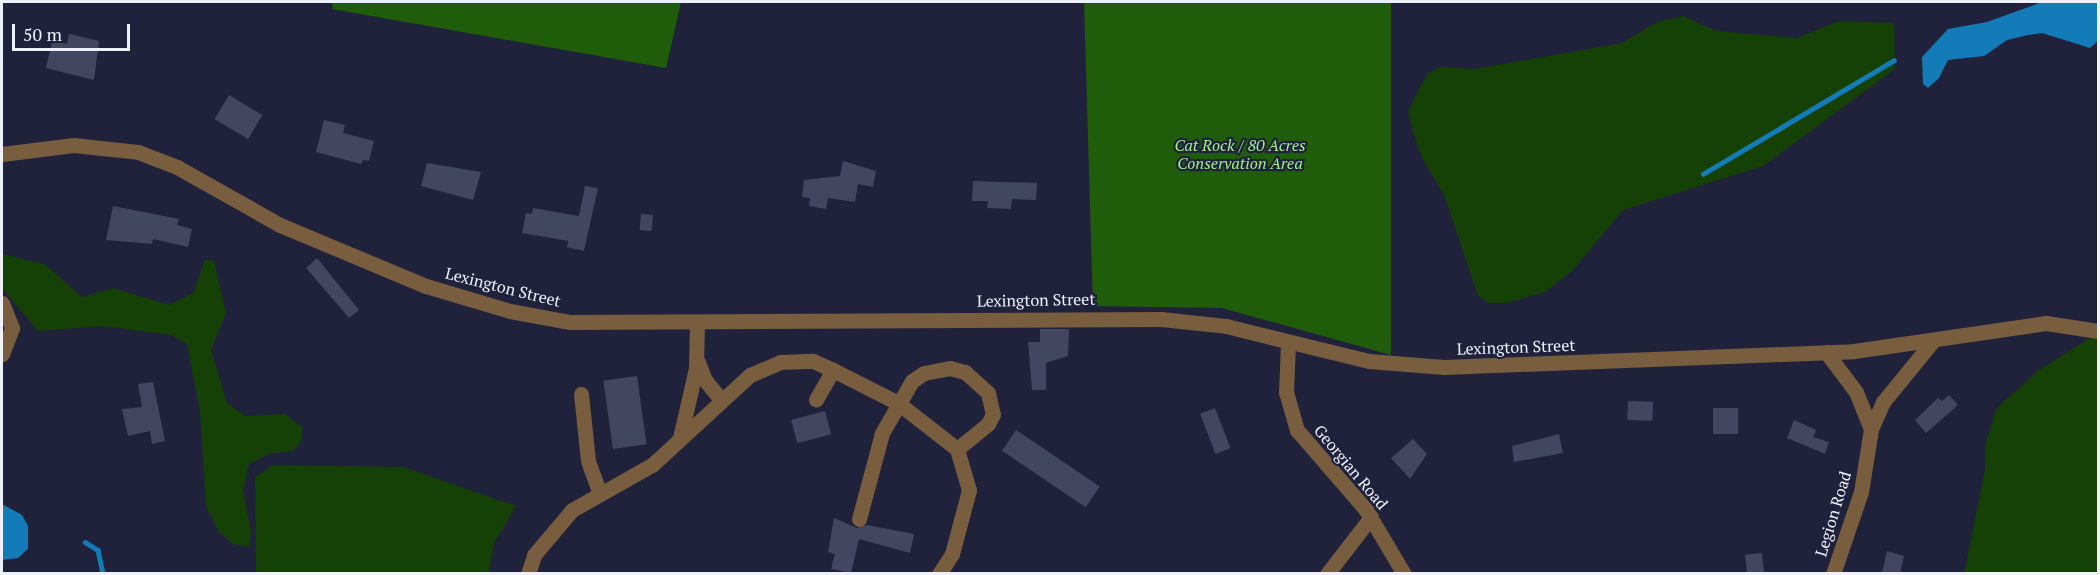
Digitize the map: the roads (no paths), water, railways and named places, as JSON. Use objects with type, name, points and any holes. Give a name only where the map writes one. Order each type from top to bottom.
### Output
[{"type":"street","name":"Lexington Street","points":[[2,154],[61,146],[129,150],[177,167],[293,231],[456,296],[564,321],[697,322],[1119,317],[1215,324],[1369,362],[1444,367],[1826,352],[1933,341],[2026,324],[2072,325],[2098,331]]},
{"type":"street","points":[[2,303],[12,328],[2,354]]},
{"type":"street","points":[[678,443],[697,358],[697,322]]},
{"type":"street","name":"Legion Road","points":[[1833,573],[1861,492],[1870,429],[1883,402],[1933,341]]},
{"type":"street","name":"Georgian Road","points":[[1288,343],[1286,392],[1297,430],[1371,517],[1404,573]]},
{"type":"street","name":"Legion Road","points":[[1826,352],[1856,392],[1870,429]]},
{"type":"street","points":[[697,358],[701,375],[721,399]]},
{"type":"street","points":[[528,573],[534,555],[561,521],[600,494],[644,470],[678,443],[721,399],[750,375],[780,362],[805,360],[833,370],[898,403],[957,449],[969,490],[952,554],[939,573]]},
{"type":"street","points":[[859,519],[882,433],[912,381],[937,369],[958,370],[976,378],[988,393],[993,414],[980,432],[957,449]]},
{"type":"street","points":[[816,399],[833,370]]},
{"type":"street","points":[[581,394],[588,461],[600,494]]},
{"type":"street","points":[[1328,573],[1371,517]]},
{"type":"water","points":[[2042,2],[2098,2],[2098,41],[2090,48],[2042,33],[2007,40],[1984,56],[1948,60],[1939,78],[1928,88],[1923,84],[1922,57],[1948,29],[1987,22]]},
{"type":"water","points":[[2,504],[22,515],[28,526],[28,549],[18,558],[2,560]]},
{"type":"waterway","points":[[1703,174],[1894,60]]},
{"type":"waterway","points":[[85,542],[98,550],[103,574]]},
{"type":"park label","name":"Cat Rock / 80 Acres Conservation Area","points":[[1240,154]]}]
